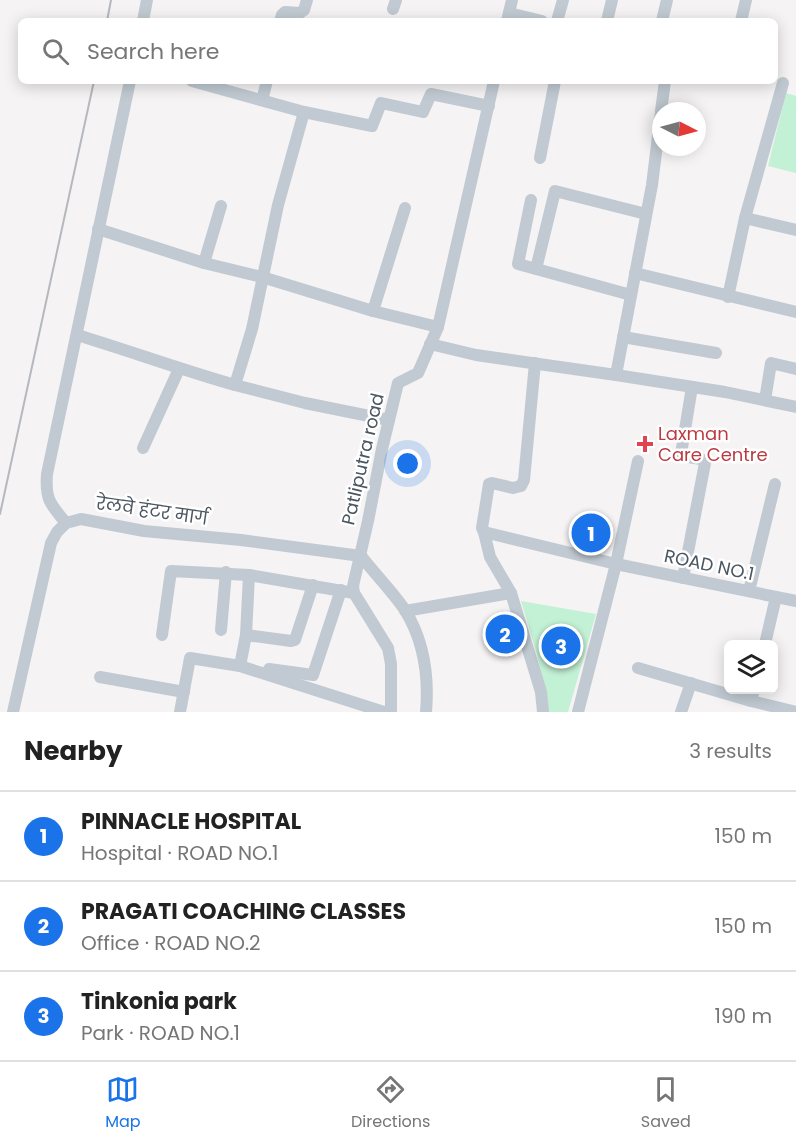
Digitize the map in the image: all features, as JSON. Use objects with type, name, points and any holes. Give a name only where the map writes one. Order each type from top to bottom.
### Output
[{"type":"street","points":[[144,18],[147,0]]},
{"type":"street","points":[[281,18],[285,12],[300,13],[304,10],[307,0]]},
{"type":"street","points":[[558,18],[562,0]]},
{"type":"street","points":[[608,18],[612,0]]},
{"type":"street","points":[[663,18],[667,0]]},
{"type":"street","points":[[742,18],[746,0]]},
{"type":"street","points":[[509,11],[532,18]]},
{"type":"street","points":[[728,297],[779,82],[796,87]]},
{"type":"street","points":[[13,712],[51,543],[66,523],[49,502],[45,491],[47,474],[129,84]]},
{"type":"street","points":[[203,84],[304,112],[372,126],[381,103],[423,112],[432,94],[489,106]]},
{"type":"street","points":[[262,100],[266,84]]},
{"type":"street","name":"Patliputra road","points":[[354,593],[352,586],[361,556],[398,383],[418,373],[438,327],[493,84]]},
{"type":"street","points":[[540,158],[554,84]]},
{"type":"street","points":[[662,102],[665,84]]},
{"type":"street","points":[[235,385],[252,329],[278,205],[304,112]]},
{"type":"street","points":[[616,375],[654,156]]},
{"type":"street","points":[[536,269],[555,191],[646,214]]},
{"type":"street","points":[[531,200],[518,264],[631,295]]},
{"type":"street","points":[[204,263],[221,206]]},
{"type":"street","points":[[373,311],[405,208]]},
{"type":"street","points":[[746,218],[796,230]]},
{"type":"street","points":[[98,229],[204,263],[438,327]]},
{"type":"street","points":[[635,273],[796,312]]},
{"type":"street","points":[[77,335],[235,385],[305,403],[389,420]]},
{"type":"street","points":[[623,337],[716,353]]},
{"type":"street","points":[[430,344],[476,356],[692,387],[796,408]]},
{"type":"street","points":[[535,363],[524,480],[521,486],[513,488],[489,484],[483,528],[490,557],[511,593],[541,692],[543,712]]},
{"type":"street","points":[[765,400],[771,363],[796,369]]},
{"type":"street","points":[[143,448],[179,369]]},
{"type":"street","points":[[683,578],[705,463],[701,459],[681,456],[692,387]]},
{"type":"street","points":[[578,712],[616,564],[638,461]]},
{"type":"street","points":[[749,591],[775,484]]},
{"type":"street","name":"रेलवे हंटर मार्ग","points":[[66,523],[81,519],[144,531],[241,540],[361,556]]},
{"type":"street","name":"ROAD NO.1","points":[[484,532],[616,564],[796,601]]},
{"type":"street","points":[[361,556],[405,611],[424,653],[428,687],[426,712]]},
{"type":"street","points":[[162,635],[171,571],[226,572],[354,593],[388,648],[391,664],[390,712]]},
{"type":"street","points":[[221,630],[226,572]]},
{"type":"street","points":[[240,666],[246,635],[249,575]]},
{"type":"street","points":[[246,635],[295,640],[313,585]]},
{"type":"street","points":[[256,666],[314,675],[341,591]]},
{"type":"street","points":[[405,611],[511,593]]},
{"type":"street","points":[[766,640],[776,597]]},
{"type":"street","points":[[180,712],[189,658],[240,666],[384,712]]},
{"type":"street","points":[[638,668],[690,683],[753,695],[796,712]]},
{"type":"street","points":[[100,677],[184,692]]},
{"type":"street","points":[[681,712],[690,683]]},
{"type":"green space","points":[[786,93],[796,96],[796,173],[768,166]]},
{"type":"green space","points":[[521,601],[596,614],[568,712],[547,712],[537,655]]},
{"type":"railway","points":[[108,18],[111,0]]},
{"type":"railway","points":[[0,514],[93,84]]},
{"type":"place","name":"Laxman Care Centre","points":[[645,444]]},
{"type":"place","name":"PINNACLE HOSPITAL","points":[[591,533]]},
{"type":"place","name":"PRAGATI COACHING CLASSES","points":[[505,634]]},
{"type":"place","name":"Tinkonia park","points":[[561,646]]}]
